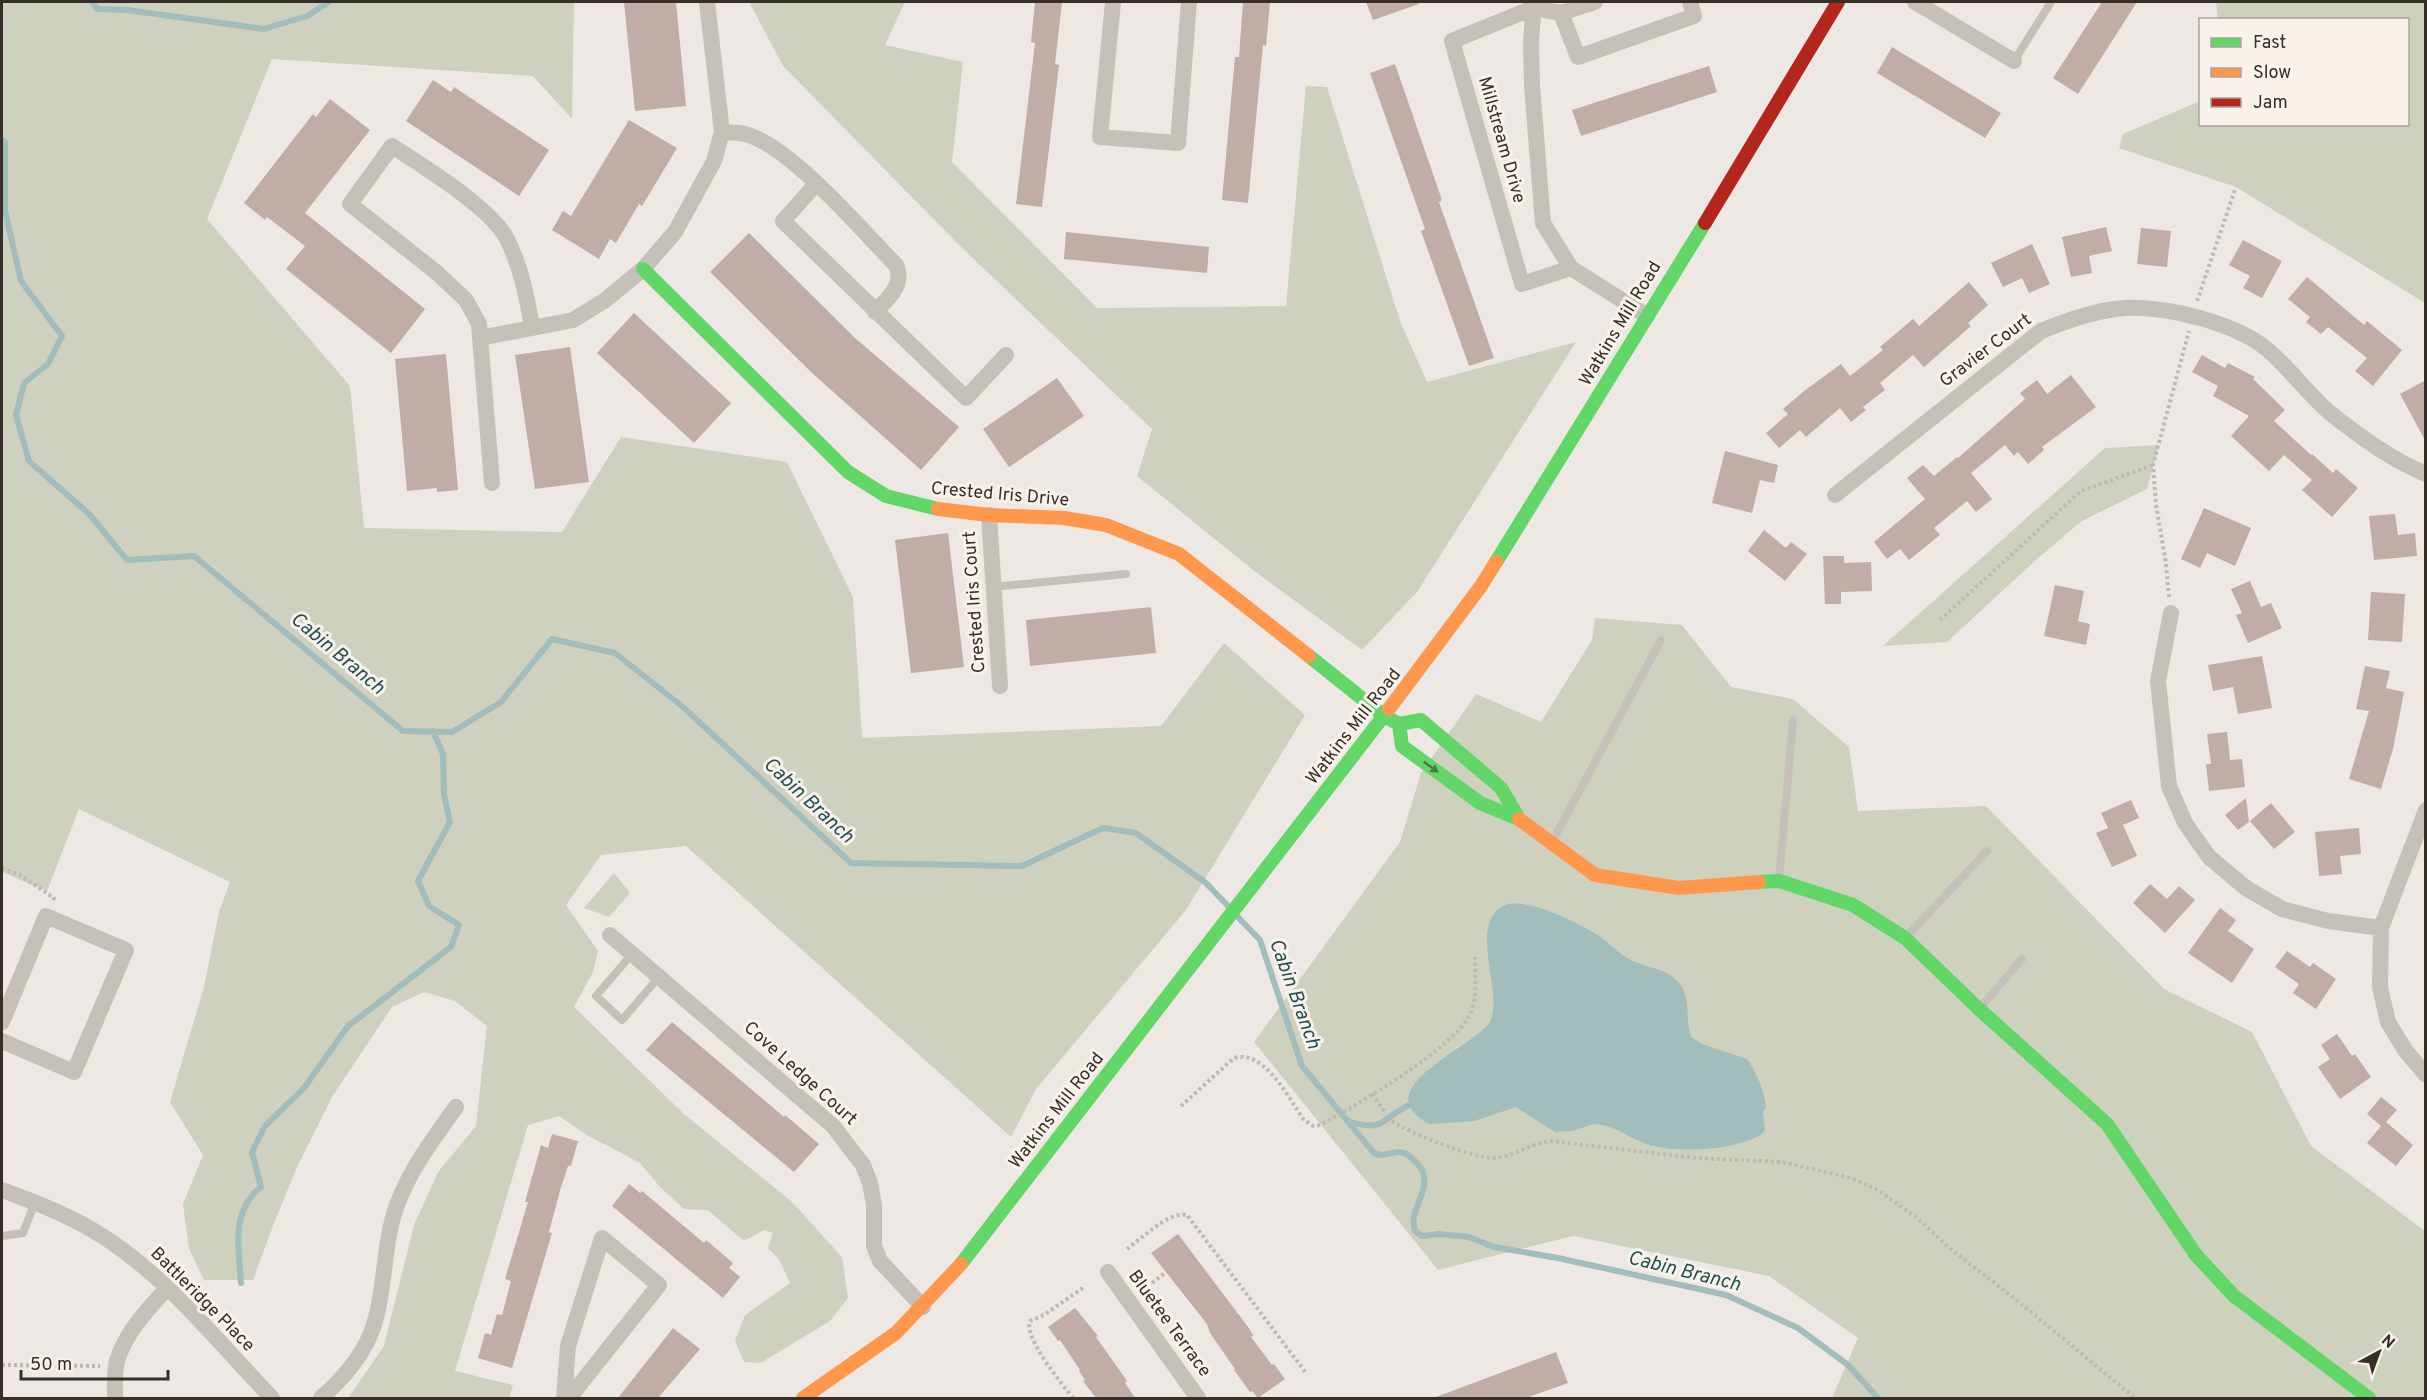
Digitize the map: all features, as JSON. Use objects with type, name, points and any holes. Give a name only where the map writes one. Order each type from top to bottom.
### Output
[{"type":"street","points":[[480,338],[573,320],[604,301],[642,269],[675,232],[714,161],[722,132],[707,2]]},
{"type":"street","points":[[1113,2],[1100,137],[1178,143],[1189,2]]},
{"type":"street","points":[[1533,5],[1561,13],[1595,2]]},
{"type":"street","points":[[1561,13],[1578,57],[1694,16],[1690,2]]},
{"type":"street","name":"Watkins Mill Road","points":[[803,1398],[872,1352],[896,1333],[923,1307],[978,1244],[1384,716],[1481,586],[1507,547],[1838,2]]},
{"type":"street","points":[[1920,3],[2014,61]]},
{"type":"street","name":"Millstream Drive","points":[[1571,268],[1522,284],[1452,41],[1533,5],[1532,86],[1543,223],[1571,268],[1647,316]]},
{"type":"street","points":[[722,132],[745,134],[767,143],[792,161],[896,265],[900,274],[898,283],[893,293],[875,312]]},
{"type":"street","points":[[492,483],[479,324],[466,300],[436,272],[350,204],[392,146],[434,173],[474,204],[506,237],[525,285],[532,328]]},
{"type":"street","points":[[816,184],[783,221],[966,398],[1006,355]]},
{"type":"street","name":"Crested Iris Drive","points":[[642,269],[848,472],[865,485],[885,496],[927,508],[989,515],[1064,518],[1106,525],[1179,554],[1384,716],[1399,724]]},
{"type":"street","name":"Gravier Court","points":[[1835,495],[2041,331],[2076,317],[2125,308],[2178,313],[2227,326],[2266,349],[2330,412],[2404,465],[2426,474]]},
{"type":"street","name":"Crested Iris Court","points":[[989,515],[1000,686]]},
{"type":"street","points":[[2171,613],[2158,681],[2169,786],[2185,823],[2209,857],[2246,888],[2282,909],[2328,921],[2381,928]]},
{"type":"street","points":[[1519,819],[1501,788],[1421,720],[1399,724],[1402,746],[1480,803],[1519,819],[1595,875],[1678,888],[1779,881],[1853,905],[1905,938],[1979,1009],[2107,1124],[2196,1255],[2234,1296],[2346,1392],[2369,1398]]},
{"type":"street","points":[[2426,810],[2381,928],[2380,987],[2388,1022],[2405,1050],[2426,1076]]},
{"type":"street","points":[[2,1022],[46,916],[126,950],[74,1072],[2,1041]]},
{"type":"street","name":"Cove Ledge Court","points":[[610,935],[833,1126],[853,1149],[870,1183],[874,1205],[874,1246],[880,1262],[923,1307]]},
{"type":"street","points":[[321,1398],[352,1366],[367,1342],[376,1314],[387,1241],[398,1204],[421,1156],[456,1107]]},
{"type":"street","name":"Battleridge Place","points":[[2,1190],[35,1202],[90,1228],[131,1256],[167,1288],[272,1398]]},
{"type":"street","points":[[602,1238],[659,1285],[567,1398],[568,1346],[602,1238]]},
{"type":"street","name":"Bluetee Terrace","points":[[1108,1272],[1198,1398]]},
{"type":"street","points":[[114,1398],[116,1366],[128,1337],[167,1288]]},
{"type":"lane","points":[[2014,61],[2051,2]]},
{"type":"lane","points":[[993,587],[1126,574]]},
{"type":"lane","points":[[1551,844],[1661,640]]},
{"type":"lane","points":[[1779,881],[1793,720]]},
{"type":"lane","points":[[1905,938],[1987,850]]},
{"type":"lane","points":[[632,954],[596,996],[622,1020],[658,977]]},
{"type":"lane","points":[[1979,1009],[2022,959]]},
{"type":"lane","points":[[2,1236],[23,1233],[35,1202]]},
{"type":"path","points":[[2171,613],[2166,563],[2156,505],[2153,465],[2192,317],[2235,187]]},
{"type":"path","points":[[1940,620],[2081,491],[2153,465]]},
{"type":"path","points":[[2,868],[20,875],[54,898],[46,916]]},
{"type":"path","points":[[1181,1107],[1234,1058],[1243,1056],[1251,1057],[1267,1069],[1304,1120],[1313,1126],[1333,1118],[1439,1048],[1466,1023],[1474,1003],[1475,955]]},
{"type":"path","points":[[1372,1094],[1385,1112]]},
{"type":"path","points":[[1392,1121],[1411,1131],[1482,1157],[1512,1155],[1539,1142],[1550,1141],[1697,1158],[1782,1162],[1851,1178],[1875,1189],[1916,1217],[1948,1247],[2019,1302],[2135,1398]]},
{"type":"path","points":[[1127,1249],[1167,1219],[1177,1215],[1187,1215],[1306,1374]]},
{"type":"path","points":[[1152,1283],[1166,1272]]},
{"type":"path","points":[[1072,1398],[1036,1346],[1029,1334],[1028,1325],[1030,1321],[1044,1315],[1083,1288]]},
{"type":"path","points":[[2,1365],[116,1366]]},
{"type":"green space","points":[[2,2],[574,2],[572,119],[533,76],[272,59],[207,219],[350,386],[364,528],[562,532],[621,437],[787,462],[853,597],[862,738],[1161,726],[1224,643],[1305,715],[1186,910],[1036,1089],[1011,1137],[686,846],[601,855],[566,905],[598,951],[593,972],[574,1007],[684,1114],[792,1202],[842,1257],[848,1298],[830,1321],[769,1358],[760,1363],[744,1362],[735,1341],[745,1315],[790,1283],[780,1261],[768,1248],[773,1233],[764,1230],[744,1241],[708,1210],[684,1209],[660,1187],[640,1163],[587,1135],[559,1116],[528,1125],[455,1371],[513,1385],[509,1398],[348,1398],[384,1346],[414,1225],[438,1172],[476,1126],[487,1026],[455,1001],[424,992],[392,1007],[332,1097],[297,1167],[253,1280],[204,1280],[189,1249],[183,1204],[203,1155],[170,1102],[204,987],[219,912],[230,882],[79,809],[47,891],[2,872]]},
{"type":"green space","points":[[749,2],[905,2],[885,45],[963,62],[952,162],[1097,308],[1286,306],[1306,86],[1327,87],[1400,321],[1427,382],[1576,342],[1417,592],[1362,650],[1253,570],[1137,476],[1152,429],[960,246],[783,66]]},
{"type":"green space","points":[[2216,2],[2425,2],[2425,303],[2236,187],[2119,148],[2123,134],[2199,101],[2199,126],[2409,126],[2409,18],[2218,18]]},
{"type":"green space","points":[[2159,445],[2147,489],[2082,521],[2038,558],[1947,642],[1883,646],[2105,448]]},
{"type":"green space","points":[[1595,618],[1682,625],[1731,687],[1793,699],[1849,747],[1858,811],[1986,806],[2164,989],[2252,1032],[2311,1146],[2425,1231],[2425,1398],[1832,1398],[1858,1338],[1769,1276],[1573,1236],[1438,1270],[1254,1042],[1400,842],[1421,773],[1476,694],[1541,722],[1592,640]]},
{"type":"green space","points":[[614,873],[630,893],[609,917],[584,908]]},
{"type":"water","points":[[1508,904],[1531,906],[1557,914],[1602,938],[1627,958],[1663,971],[1675,979],[1686,996],[1691,1037],[1704,1045],[1747,1059],[1754,1070],[1766,1107],[1763,1112],[1765,1130],[1762,1134],[1724,1147],[1679,1149],[1646,1144],[1602,1125],[1593,1124],[1573,1131],[1555,1132],[1516,1107],[1474,1121],[1430,1124],[1418,1117],[1412,1110],[1408,1099],[1413,1087],[1437,1063],[1481,1032],[1489,1023],[1493,1011],[1493,995],[1487,942],[1489,926],[1495,913]]},
{"type":"building","points":[[624,2],[676,2],[686,106],[635,111]]},
{"type":"building","points":[[1035,2],[1062,2],[1055,64],[1059,65],[1042,207],[1016,204],[1035,43],[1031,42]]},
{"type":"building","points":[[1243,2],[1270,2],[1266,46],[1263,45],[1248,203],[1222,200],[1235,57],[1239,57]]},
{"type":"building","points":[[1366,2],[1418,2],[1419,4],[1373,20]]},
{"type":"building","points":[[2102,2],[2137,2],[2078,94],[2053,78]]},
{"type":"building","points":[[1892,47],[2001,113],[1985,138],[1877,73]]},
{"type":"building","points":[[1395,64],[1442,200],[1439,202],[1494,358],[1469,366],[1421,231],[1425,229],[1370,73]]},
{"type":"building","points":[[1709,66],[1717,92],[1581,136],[1572,110]]},
{"type":"building","points":[[433,80],[451,92],[454,87],[549,150],[519,196],[406,121]]},
{"type":"building","points":[[330,99],[370,130],[305,213],[425,309],[391,353],[286,269],[305,246],[267,217],[265,220],[244,203],[313,114],[316,117]]},
{"type":"building","points":[[629,120],[677,148],[642,206],[639,204],[616,243],[610,239],[599,259],[552,230],[563,211],[571,216]]},
{"type":"building","points":[[2106,227],[2112,251],[2089,256],[2092,273],[2071,277],[2062,237]]},
{"type":"building","points":[[2141,228],[2171,231],[2167,267],[2137,264]]},
{"type":"building","points":[[1066,232],[1209,247],[1207,273],[1064,259]]},
{"type":"building","points":[[749,233],[855,338],[959,427],[921,470],[812,373],[710,272]]},
{"type":"building","points":[[2243,240],[2282,261],[2262,298],[2243,288],[2250,276],[2229,265]]},
{"type":"building","points":[[2032,244],[2050,284],[2029,293],[2022,278],[2003,287],[1991,263]]},
{"type":"building","points":[[2307,277],[2364,325],[2367,321],[2402,350],[2373,386],[2355,371],[2367,358],[2328,327],[2321,334],[2306,322],[2310,317],[2288,299]]},
{"type":"building","points":[[1969,282],[1988,305],[1968,323],[1971,326],[1924,367],[1913,355],[1880,383],[1885,390],[1863,407],[1866,410],[1851,422],[1840,408],[1806,437],[1800,430],[1779,448],[1766,433],[1788,414],[1783,409],[1804,391],[1841,364],[1850,376],[1883,350],[1880,347],[1913,319],[1919,326]]},
{"type":"building","points":[[634,313],[731,403],[694,443],[597,353]]},
{"type":"building","points":[[570,347],[589,482],[535,489],[515,355]]},
{"type":"building","points":[[446,354],[458,490],[437,492],[437,488],[407,491],[395,359]]},
{"type":"building","points":[[2202,355],[2225,368],[2228,363],[2255,377],[2253,379],[2285,410],[2274,421],[2333,473],[2336,469],[2358,488],[2332,517],[2302,490],[2312,480],[2284,455],[2269,471],[2231,436],[2249,416],[2213,396],[2218,386],[2192,372]]},
{"type":"building","points":[[2071,375],[2096,407],[2042,447],[2044,450],[2028,464],[2018,452],[2014,456],[2005,445],[1971,473],[1992,499],[1976,512],[1967,501],[1934,528],[1940,535],[1909,560],[1900,549],[1887,559],[1874,542],[1925,499],[1907,478],[1923,465],[1934,476],[1958,458],[2025,399],[2020,393],[2037,380],[2047,394]]},
{"type":"building","points":[[1057,378],[1084,416],[1009,467],[983,429]]},
{"type":"building","points":[[2426,380],[2426,442],[2400,394]]},
{"type":"building","points":[[1725,451],[1778,465],[1774,483],[1760,480],[1752,513],[1712,503]]},
{"type":"building","points":[[2204,508],[2251,528],[2235,566],[2207,553],[2200,568],[2181,559]]},
{"type":"building","points":[[2395,514],[2398,535],[2415,533],[2417,556],[2374,560],[2369,516]]},
{"type":"building","points":[[1764,530],[1786,548],[1791,542],[1807,554],[1785,581],[1748,551]]},
{"type":"building","points":[[948,533],[964,667],[911,673],[895,540]]},
{"type":"building","points":[[1823,556],[1844,556],[1844,563],[1871,562],[1872,591],[1841,592],[1841,604],[1825,604]]},
{"type":"building","points":[[2250,581],[2261,607],[2271,603],[2282,628],[2248,643],[2236,615],[2242,613],[2231,589]]},
{"type":"building","points":[[2055,585],[2084,591],[2078,621],[2090,624],[2086,645],[2044,636]]},
{"type":"building","points":[[2371,592],[2405,594],[2402,642],[2368,640]]},
{"type":"building","points":[[1151,607],[1156,653],[1030,666],[1026,620]]},
{"type":"building","points":[[2262,656],[2272,708],[2238,714],[2233,687],[2213,691],[2208,665]]},
{"type":"building","points":[[2365,666],[2390,671],[2386,688],[2404,692],[2393,749],[2381,789],[2349,779],[2369,711],[2356,709]]},
{"type":"building","points":[[2227,732],[2230,760],[2242,759],[2245,787],[2209,791],[2206,764],[2211,764],[2207,734]]},
{"type":"building","points":[[2246,798],[2249,822],[2238,830],[2225,815]]},
{"type":"building","points":[[2131,800],[2139,818],[2123,825],[2137,856],[2112,867],[2096,833],[2108,828],[2101,813]]},
{"type":"building","points":[[2271,803],[2295,832],[2274,849],[2250,821]]},
{"type":"building","points":[[2359,828],[2361,854],[2340,856],[2342,874],[2319,876],[2315,832]]},
{"type":"building","points":[[2150,884],[2167,899],[2179,886],[2195,900],[2165,933],[2133,903]]},
{"type":"building","points":[[2220,908],[2236,920],[2228,931],[2254,949],[2232,983],[2188,953]]},
{"type":"building","points":[[2287,951],[2310,967],[2313,963],[2336,979],[2316,1009],[2293,993],[2299,984],[2275,967]]},
{"type":"building","points":[[672,1022],[819,1144],[794,1172],[646,1050]]},
{"type":"building","points":[[2337,1034],[2352,1056],[2355,1054],[2371,1077],[2340,1099],[2318,1067],[2330,1059],[2321,1045]]},
{"type":"building","points":[[2381,1097],[2397,1110],[2386,1122],[2413,1145],[2396,1166],[2367,1143],[2381,1126],[2367,1114]]},
{"type":"building","points":[[552,1134],[578,1141],[571,1166],[568,1166],[561,1187],[549,1232],[552,1233],[512,1368],[478,1358],[485,1333],[491,1335],[497,1314],[502,1315],[511,1281],[505,1279],[528,1202],[525,1202],[541,1145],[548,1148]]},
{"type":"building","points":[[629,1184],[640,1193],[642,1191],[704,1243],[706,1240],[733,1263],[729,1268],[740,1277],[723,1298],[612,1206]]},
{"type":"building","points":[[1178,1234],[1248,1327],[1253,1335],[1251,1337],[1285,1379],[1258,1398],[1252,1391],[1250,1392],[1234,1370],[1210,1333],[1207,1324],[1151,1253]]},
{"type":"building","points":[[1075,1308],[1098,1336],[1096,1337],[1127,1381],[1125,1383],[1135,1398],[1096,1398],[1083,1381],[1085,1380],[1080,1370],[1060,1340],[1058,1341],[1048,1327]]},
{"type":"building","points":[[673,1328],[700,1349],[658,1398],[618,1398]]},
{"type":"building","points":[[1556,1352],[1568,1383],[1526,1398],[1436,1398],[1436,1397]]},
{"type":"waterway","points":[[92,2],[97,9],[127,10],[264,29],[307,16],[329,2]]},
{"type":"waterway","name":"Cabin Branch","points":[[2,140],[5,142],[5,211],[21,281],[62,336],[48,364],[24,383],[16,415],[29,461],[89,514],[127,560],[194,556],[403,731],[452,732],[501,702],[552,639],[615,653],[683,707],[851,863],[1022,866],[1103,828],[1136,833],[1206,883],[1230,908]]},
{"type":"waterway","points":[[241,1283],[239,1231],[245,1207],[261,1187],[252,1152],[265,1126],[304,1088],[348,1026],[451,947],[459,925],[429,906],[418,881],[450,822],[444,795],[443,754],[433,731]]},
{"type":"waterway","name":"Cabin Branch","points":[[1237,916],[1260,940],[1302,1066],[1374,1153],[1382,1155],[1402,1152],[1420,1167],[1424,1175],[1424,1183],[1415,1214],[1415,1231],[1422,1236],[1439,1234],[1469,1237],[1494,1247],[1558,1258],[1726,1295],[1798,1328],[1848,1365],[1878,1398]]},
{"type":"waterway","points":[[1348,1121],[1369,1126],[1376,1125],[1409,1105]]},
{"type":"traffic: fast","points":[[1496,562],[1705,223]]},
{"type":"traffic: fast","points":[[643,269],[848,472],[886,496],[938,509]]},
{"type":"traffic: fast","points":[[1309,656],[1384,716],[1399,724],[1421,720],[1501,788],[1519,819],[1480,803],[1402,746],[1399,724]]},
{"type":"traffic: fast","points":[[961,1264],[1389,709]]},
{"type":"traffic: fast","points":[[1759,882],[1779,881],[1853,905],[1905,938],[1979,1009],[2107,1124],[2196,1255],[2234,1296],[2369,1398]]},
{"type":"traffic: slow","points":[[938,509],[989,515],[1064,518],[1106,525],[1179,554],[1309,656]]},
{"type":"traffic: slow","points":[[1389,709],[1481,586],[1496,562]]},
{"type":"traffic: slow","points":[[1519,819],[1595,875],[1679,888],[1759,882]]},
{"type":"traffic: slow","points":[[803,1398],[896,1333],[961,1264]]},
{"type":"traffic: jam","points":[[1705,223],[1838,2]]}]
